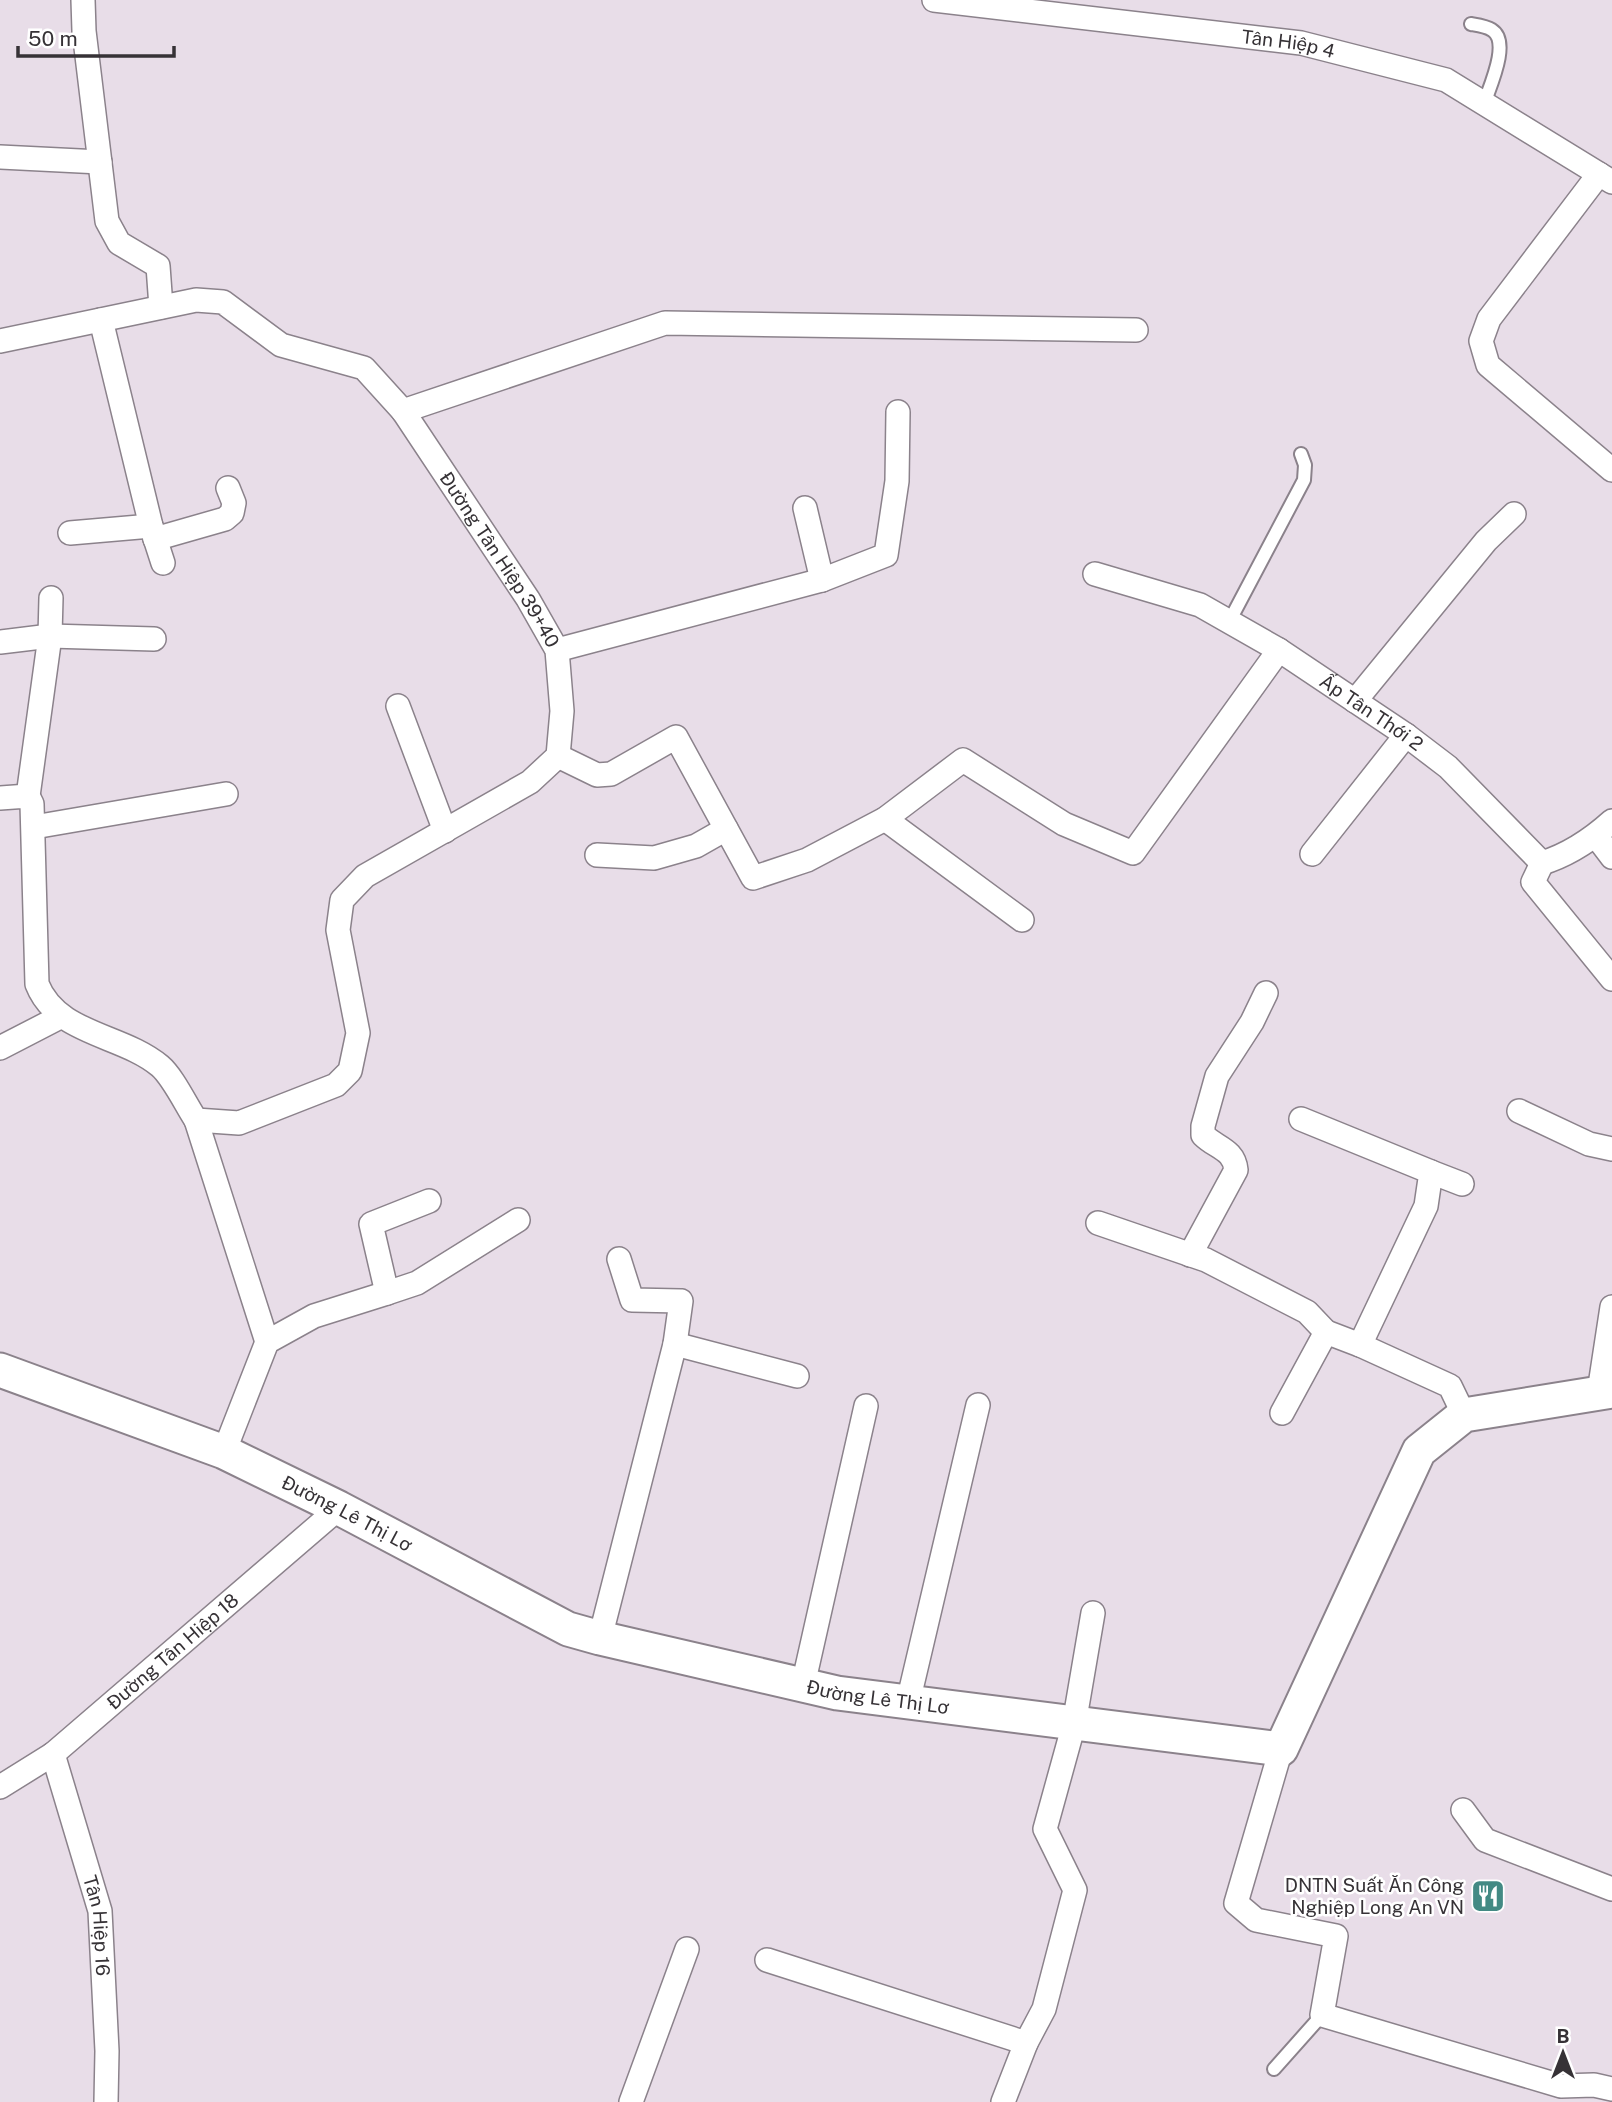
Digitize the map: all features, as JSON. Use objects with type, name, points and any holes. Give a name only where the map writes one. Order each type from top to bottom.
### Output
[{"type":"street","points":[[83,0],[84,31],[107,221],[120,243],[158,266],[161,307]]},
{"type":"street","name":"Tân Hiệp 4","points":[[934,0],[1067,7],[1301,43],[1446,80],[1605,178]]},
{"type":"street","points":[[0,157],[100,162]]},
{"type":"street","points":[[1605,178],[1489,319],[1482,341],[1488,365],[1612,470]]},
{"type":"street","name":"Đường Tân Hiệp 39+40","points":[[0,341],[196,300],[223,302],[281,345],[364,368],[403,411],[528,599],[557,650],[562,711],[558,756]]},
{"type":"street","points":[[101,320],[163,564]]},
{"type":"street","points":[[403,411],[665,323],[1136,330]]},
{"type":"street","points":[[557,650],[822,580],[886,555],[897,481],[898,412]]},
{"type":"street","points":[[70,533],[153,532],[225,519],[232,513],[233,503],[228,488]]},
{"type":"street","points":[[805,508],[822,580]]},
{"type":"street","points":[[1356,701],[1486,541],[1514,514]]},
{"type":"street","name":"Ấp Tân Thới 2","points":[[1095,574],[1200,605],[1279,650],[1406,734],[1448,767],[1542,863]]},
{"type":"street","points":[[51,598],[50,636],[28,796],[32,804],[34,827],[37,984],[41,994],[60,1017],[134,1049],[162,1067],[196,1121],[267,1342],[224,1452]]},
{"type":"street","points":[[0,642],[50,636],[154,639]]},
{"type":"street","points":[[196,1121],[239,1123],[336,1086],[350,1071],[358,1033],[338,930],[342,901],[365,876],[530,782],[558,756],[597,775],[611,774],[676,737],[753,878],[807,860],[885,819],[963,760],[1064,824],[1133,853],[1279,650]]},
{"type":"street","points":[[398,706],[445,831]]},
{"type":"street","points":[[1312,854],[1406,734]]},
{"type":"street","points":[[34,827],[226,794]]},
{"type":"street","points":[[0,798],[28,796]]},
{"type":"street","points":[[885,819],[1022,920]]},
{"type":"street","points":[[597,855],[654,858],[696,846],[726,829]]},
{"type":"street","points":[[1612,857],[1604,829],[1556,859],[1542,863],[1533,882],[1612,979]]},
{"type":"street","points":[[1190,1255],[1236,1170],[1230,1152],[1203,1135],[1212,1090],[1224,1063],[1252,1022],[1266,993]]},
{"type":"street","points":[[0,1048],[60,1017]]},
{"type":"street","points":[[1519,1111],[1589,1144],[1612,1149]]},
{"type":"street","points":[[1301,1119],[1462,1184]]},
{"type":"street","points":[[1360,1345],[1426,1206],[1432,1172]]},
{"type":"street","points":[[387,1293],[371,1224],[429,1201]]},
{"type":"street","points":[[267,1342],[314,1316],[417,1283],[518,1220]]},
{"type":"street","points":[[1098,1223],[1206,1260],[1307,1312],[1326,1332],[1450,1386],[1464,1415]]},
{"type":"street","points":[[600,1638],[675,1344],[681,1301],[632,1300],[619,1259]]},
{"type":"street","points":[[1612,1307],[1605,1392],[1464,1415],[1419,1451],[1280,1749],[1236,1903],[1256,1920],[1336,1936],[1322,2015],[1561,2086],[1594,2085],[1612,2089]]},
{"type":"street","points":[[1282,1412],[1326,1332]]},
{"type":"street","points":[[675,1344],[797,1376]]},
{"type":"street","name":"Đường Lê Thị Lơ","points":[[0,1370],[224,1452],[339,1508],[568,1629],[837,1693],[1280,1749]]},
{"type":"street","points":[[908,1702],[978,1405]]},
{"type":"street","points":[[803,1685],[866,1406]]},
{"type":"street","name":"Đường Tân Hiệp 18","points":[[0,1787],[53,1754],[339,1508]]},
{"type":"street","points":[[1003,2102],[1026,2043],[1044,2009],[1075,1889],[1045,1829],[1074,1724],[1093,1613]]},
{"type":"street","name":"Tân Hiệp 16","points":[[53,1754],[100,1911],[107,2051],[106,2102]]},
{"type":"street","points":[[1463,1810],[1485,1840],[1612,1889]]},
{"type":"street","points":[[638,2101],[687,1949]]},
{"type":"street","points":[[767,1960],[1026,2043]]},
{"type":"lane","points":[[1471,24],[1492,30],[1498,35],[1500,43],[1498,64],[1483,104]]},
{"type":"lane","points":[[1230,622],[1304,480],[1306,465],[1301,454]]},
{"type":"lane","points":[[1274,2069],[1322,2015]]},
{"type":"place","name":"DNTN Suất Ăn Công Nghiệp Long An VN","points":[[1488,1896]]}]
